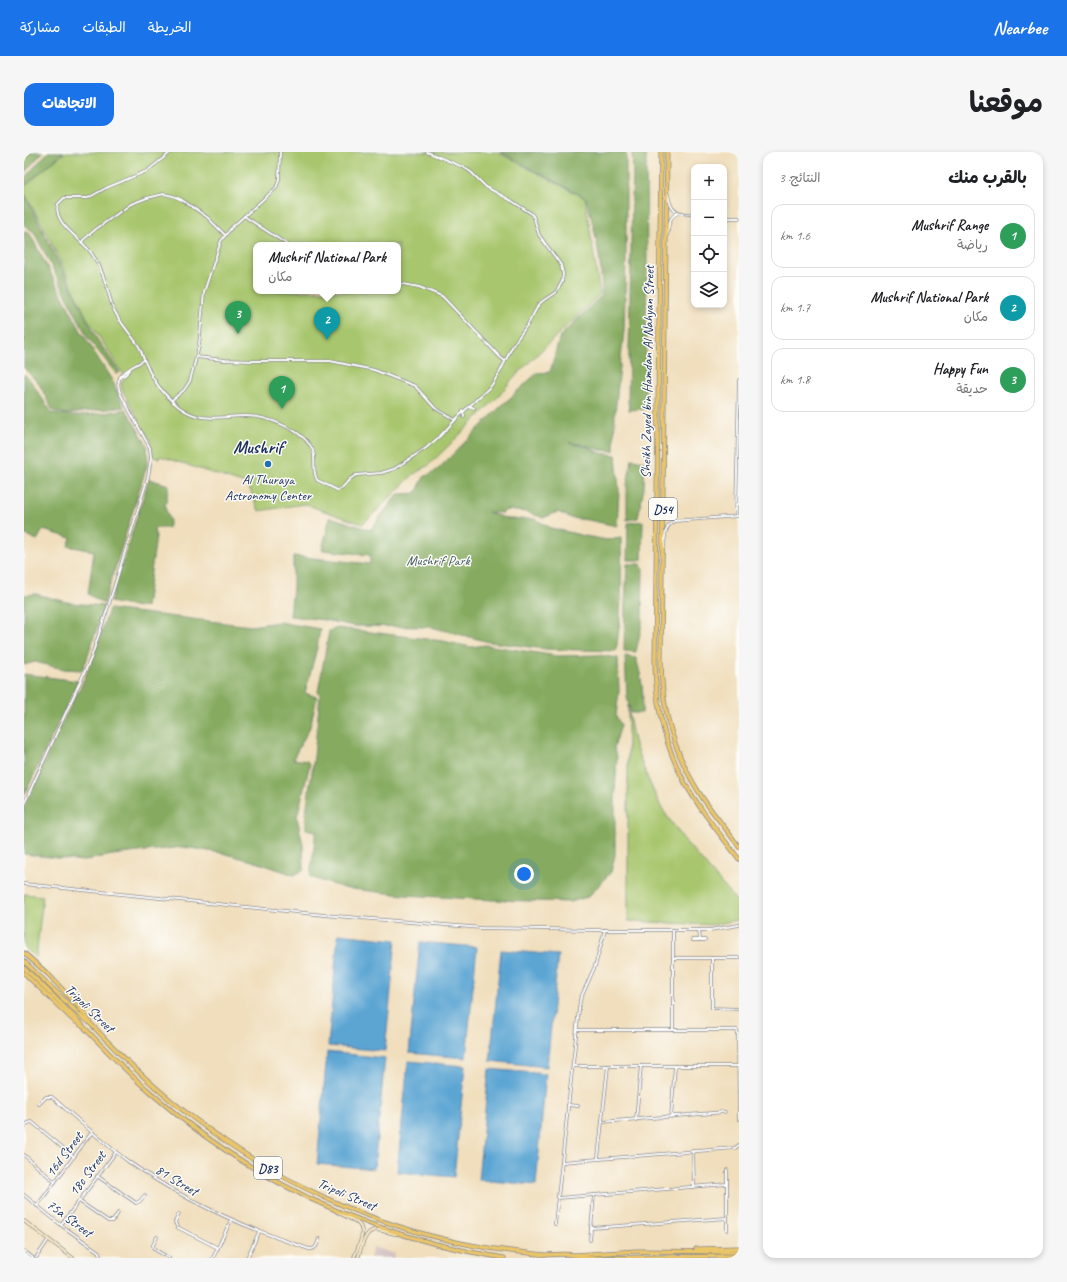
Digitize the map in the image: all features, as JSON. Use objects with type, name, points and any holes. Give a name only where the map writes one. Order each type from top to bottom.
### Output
[{"type":"highway","name":"Sheikh Zayed bin Hamdan Al Nahyan Street","points":[[661,152],[655,645],[656,690],[665,734],[680,774],[699,805],[739,859]]},
{"type":"highway","name":"Sheikh Zayed bin Hamdan Al Nahyan Street","points":[[667,152],[661,666],[664,697],[674,742],[690,777],[704,800],[739,846]]},
{"type":"highway","points":[[24,953],[49,975],[84,1013],[89,1022]]},
{"type":"highway","name":"Tripoli Street","points":[[24,961],[153,1085],[196,1121],[227,1143],[263,1165],[315,1193],[367,1214],[441,1238],[470,1245],[552,1255],[574,1255],[588,1258],[739,1256]]},
{"type":"highway","name":"Tripoli Street","points":[[24,968],[149,1092],[199,1132],[257,1170],[294,1191],[334,1210],[398,1234],[454,1249],[504,1258]]},
{"type":"highway","points":[[24,973],[74,1021],[83,1027]]},
{"type":"highway","points":[[682,1252],[690,1250],[739,1248]]},
{"type":"highway","points":[[574,1255],[638,1252],[739,1252]]},
{"type":"street","points":[[171,152],[147,171],[106,188],[88,198],[67,197],[59,201],[57,207],[59,216],[70,232],[90,250],[100,268],[115,313],[139,346],[144,360],[156,382],[172,400],[185,411],[199,417],[215,419],[256,416],[290,428],[301,436],[312,448],[315,474],[318,480],[337,490],[341,489],[356,475],[386,472],[431,445],[463,411],[491,386],[498,377],[513,345],[528,324],[539,304],[554,294],[560,286],[563,276],[561,264],[540,237],[531,213],[486,187],[471,172],[463,167],[426,152]]},
{"type":"street","points":[[172,400],[187,387],[196,357],[204,290],[219,247],[225,235],[278,185],[280,177],[280,152]]},
{"type":"street","points":[[667,190],[670,206],[674,211],[691,215]]},
{"type":"street","points":[[82,243],[96,229],[131,204],[164,194],[174,196],[182,200],[210,220],[225,235]]},
{"type":"street","points":[[666,242],[670,219],[676,214],[681,213]]},
{"type":"street","points":[[244,216],[283,242]]},
{"type":"street","points":[[727,218],[739,218]]},
{"type":"street","points":[[401,284],[416,286],[442,296],[505,361]]},
{"type":"street","points":[[196,357],[259,362],[330,361],[374,370],[415,386],[435,408],[455,420]]},
{"type":"street","points":[[24,804],[91,658],[150,467],[151,454],[149,444],[119,392],[118,385],[123,372],[144,360]]},
{"type":"street","points":[[663,504],[668,516],[677,520],[738,516],[739,380]]},
{"type":"street","points":[[469,406],[474,408]]},
{"type":"street","points":[[463,411],[464,417]]},
{"type":"street","points":[[663,552],[667,527],[677,520]]},
{"type":"street","points":[[24,884],[425,924],[501,928],[605,930],[699,930],[720,929],[739,925]]},
{"type":"street","points":[[555,1224],[580,998],[595,966],[605,930]]},
{"type":"street","points":[[673,1030],[674,930]]},
{"type":"street","points":[[699,930],[700,940]]},
{"type":"street","points":[[692,940],[705,940]]},
{"type":"street","points":[[673,958],[739,958]]},
{"type":"street","points":[[712,958],[712,1008],[739,1009]]},
{"type":"street","points":[[576,1030],[737,1030],[739,1119]]},
{"type":"street","points":[[573,1066],[739,1066]]},
{"type":"street","points":[[598,1159],[608,1066]]},
{"type":"street","points":[[636,1120],[641,1066]]},
{"type":"street","points":[[671,1117],[675,1066]]},
{"type":"street","name":"81 Street","points":[[39,1104],[46,1097],[50,1097],[116,1152],[172,1189],[231,1220],[259,1232],[311,1250],[316,1247],[319,1240]]},
{"type":"street","points":[[568,1105],[578,1106]]},
{"type":"street","points":[[602,1122],[725,1112]]},
{"type":"street","points":[[24,1127],[28,1123],[32,1122],[74,1157]]},
{"type":"street","name":"16d Street","points":[[37,1206],[92,1132]]},
{"type":"street","points":[[562,1162],[736,1147],[739,1145]]},
{"type":"street","points":[[693,1151],[694,1187]]},
{"type":"street","name":"18c Street","points":[[60,1225],[116,1152]]},
{"type":"street","points":[[24,1155],[55,1182]]},
{"type":"street","points":[[727,1170],[727,1230]]},
{"type":"street","points":[[97,1176],[136,1202],[140,1201],[145,1195]]},
{"type":"street","points":[[558,1198],[727,1184]]},
{"type":"street","name":"75a Street","points":[[24,1195],[60,1225],[99,1252],[100,1258]]},
{"type":"street","points":[[590,1240],[594,1195]]},
{"type":"street","points":[[79,1201],[108,1221],[113,1221],[118,1213]]},
{"type":"street","points":[[334,1210],[356,1222],[360,1227],[362,1236],[354,1258]]},
{"type":"street","points":[[179,1214],[176,1222],[177,1227],[218,1248]]},
{"type":"street","points":[[591,1228],[727,1218]]},
{"type":"street","points":[[213,1258],[231,1220]]},
{"type":"street","points":[[24,1221],[73,1258]]},
{"type":"street","points":[[358,1258],[365,1238],[371,1232],[377,1230],[398,1234]]},
{"type":"street","points":[[247,1258],[259,1232]]},
{"type":"street","points":[[157,1237],[153,1245],[154,1249],[169,1258]]},
{"type":"street","points":[[36,1258],[49,1241]]},
{"type":"street","points":[[24,1251],[33,1258]]},
{"type":"shaded area","points":[[373,1247],[395,1254],[394,1258],[370,1258]]},
{"type":"green space","points":[[24,152],[43,152],[24,173]]},
{"type":"green space","points":[[48,152],[64,152],[24,186],[24,180],[28,174]]},
{"type":"green space","points":[[66,152],[497,152],[585,198],[600,294],[514,377],[498,397],[429,465],[414,474],[363,524],[304,504],[259,511],[248,485],[160,456],[159,458],[153,457],[150,440],[122,390],[121,384],[125,377],[87,318],[49,238],[24,192],[24,188],[43,170]]},
{"type":"green space","name":"Mushrif Park","points":[[500,152],[626,152],[626,261],[624,331],[615,413],[614,451],[600,450],[585,445],[569,443],[588,447],[600,453],[616,455],[619,491],[617,526],[571,518],[558,512],[543,518],[527,512],[506,510],[502,513],[488,512],[508,519],[535,519],[551,528],[585,536],[607,540],[621,538],[621,595],[616,651],[546,649],[489,642],[431,627],[354,626],[325,620],[290,616],[293,587],[293,556],[370,564],[370,555],[322,550],[330,517],[370,530],[398,494],[416,493],[424,477],[437,470],[498,409],[537,373],[550,372],[560,336],[602,295],[601,270],[586,198]]},
{"type":"green space","points":[[632,152],[646,152],[647,267],[645,409],[629,410],[633,177]]},
{"type":"green space","points":[[24,193],[97,339],[120,372],[117,375],[88,338],[34,232],[24,225]]},
{"type":"green space","points":[[24,231],[30,234],[81,331],[113,382],[124,407],[67,414],[53,411],[39,384],[24,368]]},
{"type":"green space","points":[[24,374],[30,380],[52,413],[89,415],[126,409],[147,445],[148,462],[104,604],[88,594],[94,551],[68,546],[71,538],[43,530],[37,540],[24,534]]},
{"type":"green space","points":[[632,459],[645,461],[644,488],[638,518],[627,520],[627,484]]},
{"type":"green space","points":[[149,479],[169,485],[165,507],[170,521],[168,528],[155,528],[154,530],[156,537],[146,607],[130,606],[110,602]]},
{"type":"green space","points":[[643,521],[642,560],[627,560],[628,523]]},
{"type":"green space","points":[[627,564],[641,564],[643,569],[642,624],[636,652],[624,651]]},
{"type":"green space","points":[[36,594],[71,603],[104,606],[82,670],[63,669],[35,662],[24,665],[24,595]]},
{"type":"green space","points":[[109,609],[251,626],[279,622],[320,629],[317,648],[305,693],[317,697],[310,727],[293,759],[307,761],[310,764],[297,817],[303,845],[304,870],[294,875],[256,862],[222,853],[183,847],[112,855],[83,861],[24,854],[24,807],[61,725],[82,684],[93,657]]},
{"type":"green space","points":[[338,628],[443,641],[471,647],[485,645],[557,656],[598,655],[618,658],[619,691],[616,716],[621,725],[614,748],[617,756],[615,794],[615,855],[611,872],[588,897],[570,902],[493,900],[404,895],[344,888],[310,877],[316,831],[306,829],[306,813],[314,757],[320,695],[318,692],[329,631]]},
{"type":"green space","points":[[625,656],[636,658],[642,686],[642,713],[631,713],[627,697]]},
{"type":"green space","points":[[24,674],[78,681],[24,796]]},
{"type":"green space","points":[[628,705],[636,748],[662,809],[685,841],[739,904],[739,920],[711,925],[628,921]]},
{"type":"green space","points":[[24,894],[43,896],[36,958],[24,948]]},
{"type":"water","points":[[338,934],[396,940],[385,1051],[328,1046]]},
{"type":"water","points":[[420,942],[477,947],[466,1058],[409,1053]]},
{"type":"water","points":[[501,950],[558,955],[547,1067],[490,1061]]},
{"type":"water","points":[[327,1052],[385,1058],[374,1169],[317,1164]]},
{"type":"water","points":[[408,1061],[465,1066],[454,1177],[397,1172]]},
{"type":"water","points":[[489,1069],[546,1074],[536,1185],[478,1180]]},
{"type":"place","name":"Happy Fun","points":[[238,334]]},
{"type":"place","name":"Mushrif National Park","points":[[327,340]]},
{"type":"place","name":"Mushrif Range","points":[[282,409]]},
{"type":"place","name":"Al Thuraya Astronomy Center","points":[[268,464]]},
{"type":"district","name":"Mushrif","points":[[258,447]]}]
